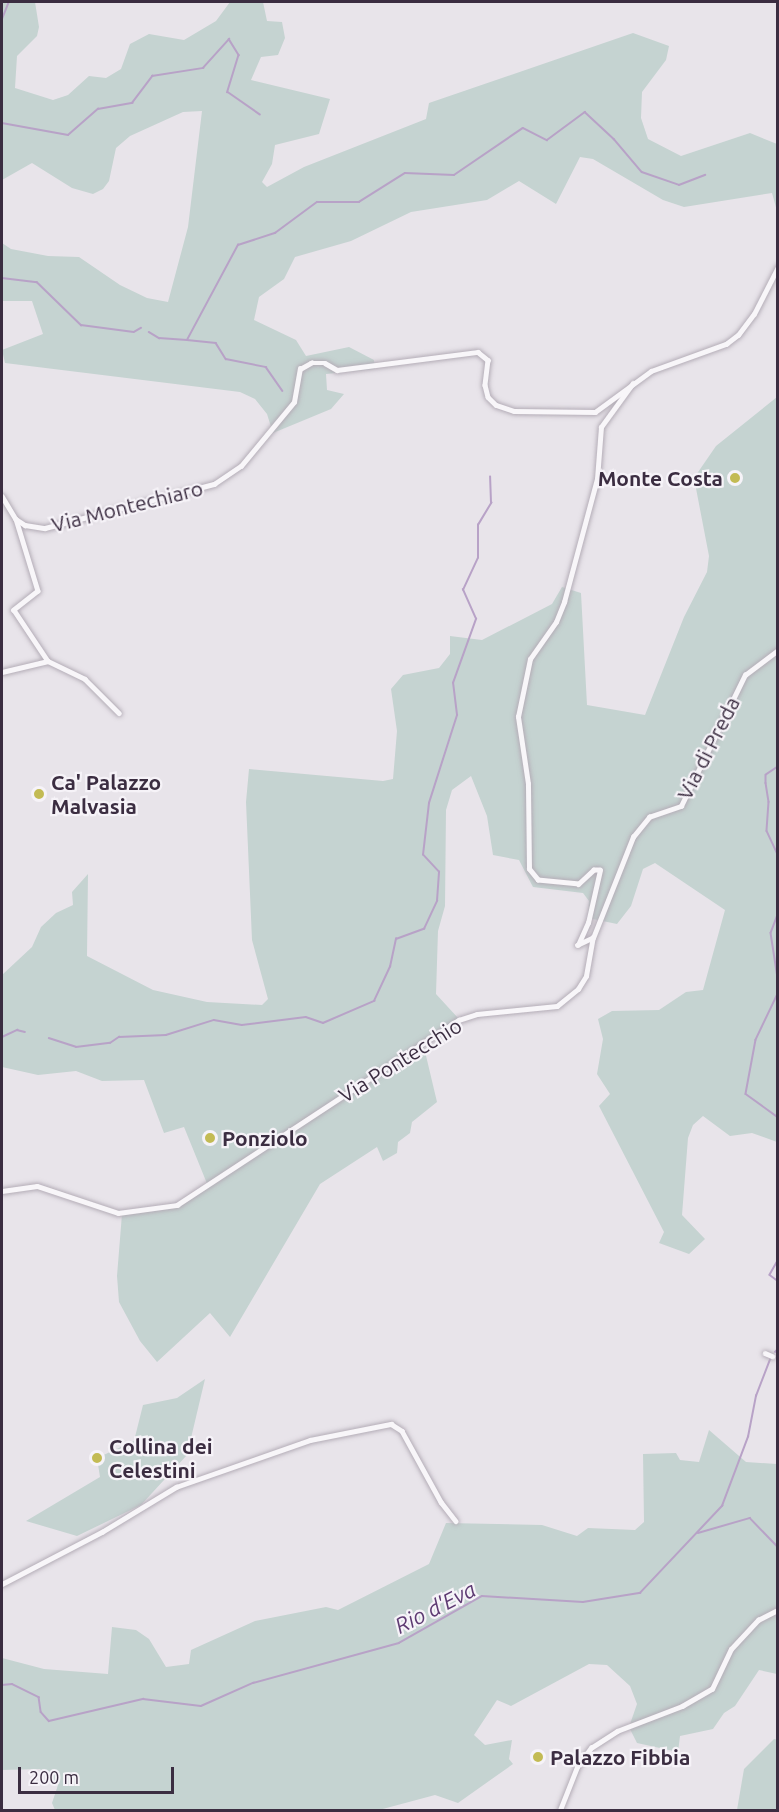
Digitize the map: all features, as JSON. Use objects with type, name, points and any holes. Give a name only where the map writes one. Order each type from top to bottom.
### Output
[{"type":"street","name":"Via Montechiaro","points":[[16,519],[25,525],[45,528],[214,484],[241,466],[294,402],[300,369],[311,363],[326,363],[337,370],[478,352],[488,360],[484,385],[488,397],[496,405],[527,411],[595,412],[634,381],[684,356],[732,340],[754,314],[777,267]]},
{"type":"street","points":[[593,938],[578,945],[588,923],[600,870],[594,870],[579,884],[538,880],[529,869],[528,784],[518,717],[530,659],[556,622],[564,602],[597,479],[601,427],[634,381]]},
{"type":"street","points":[[2,496],[16,519],[38,591],[14,610],[48,661],[85,679],[119,713]]},
{"type":"street","name":"Via di Preda","points":[[593,938],[633,837],[649,817],[681,806],[745,675],[777,650]]},
{"type":"street","points":[[2,672],[48,661]]},
{"type":"street","name":"Via Pontecchio","points":[[2,1191],[37,1186],[118,1213],[177,1205],[459,1020],[477,1014],[557,1006],[578,989],[586,976],[593,938]]},
{"type":"street","points":[[765,1353],[772,1356]]},
{"type":"street","points":[[2,1584],[102,1532],[176,1487],[310,1440],[391,1424],[402,1431],[441,1502],[456,1521]]},
{"type":"street","points":[[560,1810],[577,1767],[591,1748],[617,1731],[682,1706],[712,1689],[731,1649],[758,1620],[777,1610]]},
{"type":"shaded area","points":[[2,2],[35,2],[39,27],[37,36],[17,56],[15,88],[53,100],[68,95],[89,76],[106,78],[121,69],[130,44],[149,34],[184,40],[216,21],[230,2],[263,2],[267,21],[282,22],[285,38],[278,55],[261,57],[251,80],[330,99],[319,134],[275,145],[272,164],[262,182],[267,187],[304,167],[426,119],[429,103],[633,33],[669,46],[666,60],[642,92],[641,118],[648,139],[681,156],[750,133],[777,144],[777,211],[772,193],[684,207],[663,200],[593,159],[580,157],[556,204],[519,181],[487,200],[411,212],[351,241],[295,257],[284,279],[259,297],[254,320],[296,340],[306,356],[349,347],[374,360],[375,369],[326,374],[327,390],[344,394],[331,409],[273,433],[267,414],[255,399],[240,392],[5,363],[2,350],[43,334],[32,301],[2,301],[2,243],[11,249],[48,256],[79,257],[120,285],[147,298],[168,302],[188,227],[202,111],[183,112],[130,136],[116,148],[109,181],[103,189],[93,194],[72,188],[32,163],[2,180]]},
{"type":"shaded area","points":[[777,397],[777,1142],[752,1133],[730,1136],[703,1116],[693,1125],[688,1138],[682,1215],[705,1239],[689,1254],[659,1243],[664,1232],[599,1106],[610,1094],[597,1074],[603,1039],[598,1019],[612,1011],[659,1010],[686,992],[703,990],[725,910],[655,863],[643,869],[631,906],[617,924],[588,918],[589,901],[583,893],[533,887],[519,860],[493,855],[487,816],[471,776],[452,790],[446,810],[445,906],[438,931],[436,994],[458,1018],[423,1043],[437,1102],[412,1122],[410,1133],[398,1142],[397,1153],[383,1161],[377,1147],[320,1184],[230,1337],[210,1313],[157,1362],[140,1341],[119,1302],[117,1276],[122,1214],[166,1209],[208,1186],[184,1127],[164,1133],[144,1080],[102,1081],[76,1071],[38,1075],[2,1067],[2,975],[32,947],[41,927],[56,913],[73,905],[72,892],[88,874],[87,956],[153,990],[207,1002],[262,1005],[268,999],[252,940],[246,802],[249,769],[383,781],[393,779],[397,731],[391,689],[403,675],[439,668],[450,654],[450,636],[482,640],[552,604],[562,587],[581,593],[587,705],[645,715],[684,617],[707,572],[709,556],[694,478],[716,446]]},
{"type":"shaded area","points":[[205,1379],[187,1455],[141,1505],[77,1536],[26,1521],[100,1477],[97,1458],[134,1441],[143,1405],[177,1398]]},
{"type":"shaded area","points":[[709,1430],[746,1462],[777,1464],[777,1674],[759,1670],[735,1706],[724,1713],[713,1729],[680,1736],[678,1752],[637,1743],[629,1727],[637,1704],[630,1686],[607,1665],[589,1664],[511,1706],[497,1700],[474,1735],[485,1745],[512,1740],[509,1759],[513,1764],[458,1803],[435,1795],[379,1810],[55,1810],[52,1803],[58,1785],[40,1769],[2,1770],[2,1658],[44,1669],[108,1674],[112,1627],[136,1630],[149,1639],[166,1667],[189,1664],[191,1650],[255,1621],[326,1607],[338,1610],[429,1564],[446,1523],[542,1525],[577,1536],[588,1528],[635,1530],[644,1522],[643,1454],[676,1453],[680,1460],[699,1462]]},
{"type":"shaded area","points":[[774,1739],[778,1740],[777,1810],[737,1810],[744,1769]]},
{"type":"waterway","points":[[2,19],[9,2]]},
{"type":"waterway","points":[[2,123],[68,135],[98,109],[132,103],[152,76],[203,68],[229,39],[239,55],[228,92],[260,114]]},
{"type":"waterway","points":[[149,332],[159,338],[187,340],[238,245],[275,233],[317,202],[359,202],[405,173],[454,175],[523,128],[547,140],[585,112],[614,139],[642,172],[679,185],[705,175]]},
{"type":"waterway","points":[[2,278],[37,282],[81,325],[134,332],[141,328]]},
{"type":"waterway","points":[[187,340],[216,343],[226,359],[266,367],[283,391]]},
{"type":"waterway","points":[[49,1038],[76,1047],[110,1043],[119,1037],[166,1035],[214,1020],[242,1025],[306,1017],[323,1023],[374,1001],[390,967],[396,939],[424,929],[437,901],[439,872],[423,855],[429,803],[457,715],[453,683],[476,619],[463,590],[478,558],[478,525],[491,503],[490,477]]},
{"type":"waterway","points":[[778,767],[766,775],[769,802],[767,831],[778,855]]},
{"type":"waterway","points":[[778,915],[771,933],[778,978]]},
{"type":"waterway","points":[[778,994],[756,1040],[746,1094],[778,1117]]},
{"type":"waterway","points":[[2,1037],[17,1030],[25,1032]]},
{"type":"waterway","points":[[778,1261],[770,1275],[778,1281]]},
{"type":"waterway","points":[[775,1352],[778,1349]]},
{"type":"waterway","name":"Rio d'Eva","points":[[2,1685],[12,1684],[39,1697],[41,1712],[49,1721],[143,1699],[201,1706],[253,1683],[399,1643],[482,1596],[583,1602],[640,1593],[722,1506],[748,1437],[756,1396],[770,1359]]},
{"type":"waterway","points":[[698,1533],[750,1518],[778,1547]]},
{"type":"place","name":"Monte Costa","points":[[735,478]]},
{"type":"place","name":"Ca' Palazzo Malvasia","points":[[39,794]]},
{"type":"place","name":"Ponziolo","points":[[210,1138]]},
{"type":"place","name":"Collina dei Celestini","points":[[97,1458]]},
{"type":"place","name":"Palazzo Fibbia","points":[[538,1757]]}]
